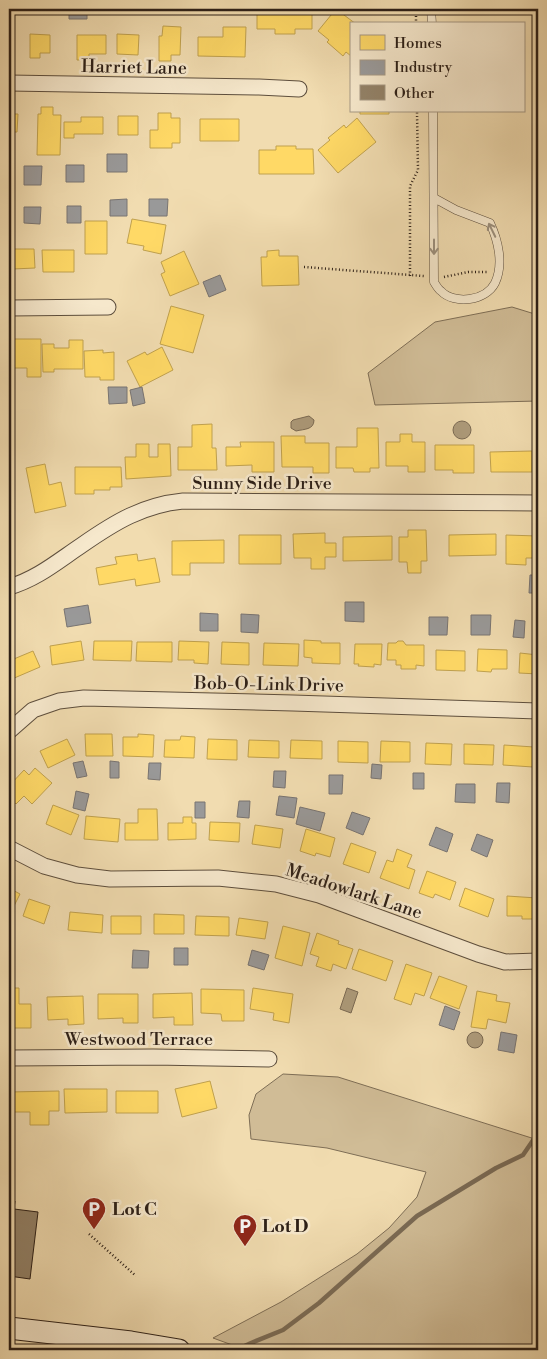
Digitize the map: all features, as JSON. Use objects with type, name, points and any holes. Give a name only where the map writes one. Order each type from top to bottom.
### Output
[{"type":"street","name":"Harriet Lane","points":[[9,84],[299,89]]},
{"type":"street","points":[[9,308],[108,307]]},
{"type":"street","name":"Sunny Side Drive","points":[[9,587],[25,582],[55,565],[102,531],[128,516],[150,506],[167,503],[183,501],[538,503]]},
{"type":"street","name":"Bob-O-Link Drive","points":[[9,731],[34,710],[59,701],[84,698],[538,711]]},
{"type":"street","name":"Meadowlark Lane","points":[[9,848],[44,866],[77,875],[110,879],[218,878],[276,884],[319,895],[478,954],[505,962],[538,961]]},
{"type":"street","name":"Westwood Terrace","points":[[9,1058],[153,1057],[269,1059]]},
{"type":"street","points":[[9,1328],[131,1342],[180,1350]]},
{"type":"lane","points":[[432,9],[432,22]]},
{"type":"lane","points":[[433,112],[434,282],[441,292],[449,297],[463,299],[477,297],[490,289],[495,283],[499,267],[496,235],[490,223],[456,210],[434,198]]},
{"type":"path","points":[[416,9],[416,22]]},
{"type":"path","points":[[410,276],[410,186],[418,170],[417,112]]},
{"type":"path","points":[[304,267],[426,276]]},
{"type":"path","points":[[440,276],[468,272],[490,272]]},
{"type":"path","points":[[89,1234],[136,1276]]},
{"type":"shaded area","points":[[512,307],[538,315],[538,401],[375,405],[368,373],[435,322]]},
{"type":"shaded area","points":[[309,416],[314,420],[312,426],[296,431],[291,428],[293,420]]},
{"type":"shaded area","points":[[458,421],[466,421],[471,426],[469,437],[458,439],[453,434],[453,426]]},
{"type":"shaded area","points":[[347,988],[358,992],[351,1013],[340,1009]]},
{"type":"shaded area","points":[[472,1032],[478,1032],[483,1037],[481,1046],[472,1048],[467,1043],[467,1037]]},
{"type":"shaded area","points":[[283,1074],[338,1077],[538,1140],[538,1350],[246,1350],[213,1338],[281,1302],[357,1254],[389,1228],[417,1197],[426,1172],[327,1148],[251,1139],[249,1115],[256,1094]]},
{"type":"building: Homes","points":[[257,9],[312,9],[312,29],[295,29],[295,34],[275,34],[275,29],[257,29]]},
{"type":"building: Homes","points":[[336,9],[353,22],[350,22],[350,55],[346,52],[343,56],[318,31]]},
{"type":"building: Homes","points":[[163,26],[181,27],[180,55],[171,55],[171,61],[159,61],[159,36],[162,36]]},
{"type":"building: Homes","points":[[223,27],[246,27],[245,57],[198,56],[198,37],[223,37]]},
{"type":"building: Homes","points":[[9,30],[13,30],[13,52],[9,52]]},
{"type":"building: Homes","points":[[30,34],[50,35],[50,53],[40,53],[40,58],[30,58]]},
{"type":"building: Homes","points":[[117,34],[139,35],[138,55],[117,54]]},
{"type":"building: Homes","points":[[77,35],[106,35],[106,54],[89,54],[89,60],[77,60]]},
{"type":"building: Homes","points":[[41,107],[53,107],[53,115],[61,115],[60,155],[37,155],[38,114],[41,114]]},
{"type":"building: Homes","points":[[360,112],[389,112],[389,114],[360,114]]},
{"type":"building: Homes","points":[[158,113],[171,113],[171,118],[180,118],[180,143],[172,143],[172,148],[150,148],[150,130],[158,130]]},
{"type":"building: Homes","points":[[9,114],[18,114],[17,132],[9,132]]},
{"type":"building: Homes","points":[[118,116],[138,116],[138,135],[118,135]]},
{"type":"building: Homes","points":[[81,117],[103,117],[103,134],[74,134],[74,138],[64,138],[64,122],[81,122]]},
{"type":"building: Homes","points":[[357,118],[376,142],[338,173],[318,150],[330,140],[328,138],[344,125],[346,128]]},
{"type":"building: Homes","points":[[200,119],[239,119],[239,141],[200,141]]},
{"type":"building: Homes","points":[[276,146],[296,146],[296,149],[313,149],[314,174],[259,174],[259,150],[276,150]]},
{"type":"building: Homes","points":[[132,219],[166,225],[161,254],[143,250],[144,246],[127,243]]},
{"type":"building: Homes","points":[[85,221],[107,221],[107,254],[85,254]]},
{"type":"building: Homes","points":[[9,249],[34,249],[35,268],[13,269],[13,273],[9,273]]},
{"type":"building: Homes","points":[[42,250],[74,250],[74,272],[43,272]]},
{"type":"building: Homes","points":[[279,250],[279,256],[298,256],[299,285],[262,286],[261,257],[267,257],[267,251]]},
{"type":"building: Homes","points":[[184,251],[199,284],[170,296],[161,274],[165,272],[161,262]]},
{"type":"building: Homes","points":[[171,306],[204,315],[193,353],[160,344]]},
{"type":"building: Homes","points":[[9,339],[41,339],[41,377],[27,377],[27,368],[9,368]]},
{"type":"building: Homes","points":[[69,340],[83,340],[83,369],[54,369],[54,372],[43,372],[42,344],[54,344],[54,348],[69,348]]},
{"type":"building: Homes","points":[[162,347],[173,370],[140,387],[127,361],[145,352],[147,355]]},
{"type":"building: Homes","points":[[103,350],[103,353],[114,352],[114,380],[100,380],[100,377],[85,377],[84,351]]},
{"type":"building: Homes","points":[[212,424],[212,448],[216,448],[217,470],[178,470],[178,447],[192,447],[192,425]]},
{"type":"building: Homes","points":[[357,428],[378,428],[379,468],[370,468],[370,472],[354,472],[353,468],[336,468],[336,447],[357,447]]},
{"type":"building: Homes","points":[[400,434],[412,434],[412,442],[425,442],[425,472],[408,472],[408,466],[386,466],[386,442],[400,442]]},
{"type":"building: Homes","points":[[281,436],[305,436],[305,443],[329,443],[329,473],[313,473],[313,467],[282,467]]},
{"type":"building: Homes","points":[[240,442],[274,442],[274,472],[252,472],[252,465],[226,466],[226,447],[241,447]]},
{"type":"building: Homes","points":[[136,444],[149,444],[149,457],[158,457],[158,444],[170,444],[171,476],[126,479],[125,457],[136,457]]},
{"type":"building: Homes","points":[[435,445],[474,445],[474,473],[453,473],[453,470],[435,470]]},
{"type":"building: Homes","points":[[532,451],[532,472],[491,472],[490,452]]},
{"type":"building: Homes","points":[[45,464],[49,485],[61,482],[66,506],[35,513],[26,468]]},
{"type":"building: Homes","points":[[75,467],[121,467],[122,487],[110,487],[110,490],[94,490],[94,494],[75,494]]},
{"type":"building: Homes","points":[[408,530],[426,530],[427,561],[421,561],[421,573],[408,573],[407,562],[399,562],[399,537],[408,537]]},
{"type":"building: Homes","points":[[325,533],[325,543],[336,543],[336,557],[325,557],[325,569],[311,569],[311,558],[294,558],[293,534]]},
{"type":"building: Homes","points":[[496,534],[496,555],[449,556],[449,535]]},
{"type":"building: Homes","points":[[239,535],[281,535],[281,564],[239,564]]},
{"type":"building: Homes","points":[[506,535],[538,536],[538,558],[526,558],[526,565],[506,564]]},
{"type":"building: Homes","points":[[392,536],[392,560],[343,561],[343,537]]},
{"type":"building: Homes","points":[[224,540],[224,563],[190,563],[190,575],[172,575],[172,541]]},
{"type":"building: Homes","points":[[137,554],[138,561],[155,558],[160,582],[136,586],[135,579],[99,585],[96,568],[117,564],[115,557]]},
{"type":"building: Homes","points":[[304,640],[321,641],[321,643],[340,643],[340,664],[312,663],[312,658],[304,657]]},
{"type":"building: Homes","points":[[81,641],[84,660],[52,665],[50,646]]},
{"type":"building: Homes","points":[[94,641],[132,641],[131,661],[93,660]]},
{"type":"building: Homes","points":[[179,641],[209,642],[208,664],[194,663],[194,660],[178,660]]},
{"type":"building: Homes","points":[[403,641],[406,645],[424,645],[424,666],[416,665],[416,669],[401,669],[401,665],[396,665],[396,660],[387,660],[388,643],[396,643]]},
{"type":"building: Homes","points":[[137,642],[172,642],[172,662],[136,661]]},
{"type":"building: Homes","points":[[222,642],[249,643],[249,665],[221,664]]},
{"type":"building: Homes","points":[[264,643],[299,644],[298,666],[263,665]]},
{"type":"building: Homes","points":[[355,644],[382,644],[381,665],[374,664],[374,667],[354,664]]},
{"type":"building: Homes","points":[[478,649],[507,650],[507,669],[492,669],[491,672],[477,671]]},
{"type":"building: Homes","points":[[436,650],[465,651],[465,671],[436,670]]},
{"type":"building: Homes","points":[[33,651],[40,667],[12,679],[9,661]]},
{"type":"building: Homes","points":[[520,653],[538,655],[538,674],[519,673]]},
{"type":"building: Homes","points":[[85,734],[112,734],[113,756],[86,756]]},
{"type":"building: Homes","points":[[138,734],[154,735],[153,757],[123,756],[123,737],[138,737]]},
{"type":"building: Homes","points":[[181,736],[195,737],[194,758],[164,757],[165,740],[180,740]]},
{"type":"building: Homes","points":[[67,739],[75,755],[48,768],[40,751]]},
{"type":"building: Homes","points":[[208,739],[237,740],[237,760],[207,759]]},
{"type":"building: Homes","points":[[249,740],[279,741],[279,758],[248,757]]},
{"type":"building: Homes","points":[[291,740],[322,741],[322,759],[290,758]]},
{"type":"building: Homes","points":[[338,741],[368,742],[368,763],[338,762]]},
{"type":"building: Homes","points":[[381,741],[410,742],[410,762],[380,762]]},
{"type":"building: Homes","points":[[426,743],[452,744],[451,765],[425,764]]},
{"type":"building: Homes","points":[[464,744],[494,745],[493,765],[464,764]]},
{"type":"building: Homes","points":[[504,745],[534,747],[533,767],[503,765]]},
{"type":"building: Homes","points":[[35,768],[52,783],[32,804],[24,796],[16,804],[9,797],[9,786],[24,770],[29,775]]},
{"type":"building: Homes","points":[[53,805],[79,815],[71,835],[46,824]]},
{"type":"building: Homes","points":[[138,809],[157,809],[158,840],[125,840],[125,823],[138,823]]},
{"type":"building: Homes","points":[[86,816],[120,819],[118,842],[84,839]]},
{"type":"building: Homes","points":[[183,817],[192,817],[192,823],[196,823],[196,839],[168,840],[168,823],[183,823]]},
{"type":"building: Homes","points":[[210,822],[240,823],[239,842],[209,840]]},
{"type":"building: Homes","points":[[255,825],[283,829],[280,848],[252,844]]},
{"type":"building: Homes","points":[[306,829],[335,838],[330,857],[316,853],[315,856],[300,851]]},
{"type":"building: Homes","points":[[351,843],[376,852],[369,873],[343,864]]},
{"type":"building: Homes","points":[[397,849],[412,855],[407,867],[415,870],[409,889],[380,878],[387,860],[393,862]]},
{"type":"building: Homes","points":[[427,871],[456,882],[450,900],[435,894],[433,898],[419,893]]},
{"type":"building: Homes","points":[[9,888],[20,894],[11,912],[9,911]]},
{"type":"building: Homes","points":[[465,888],[494,899],[488,917],[459,906]]},
{"type":"building: Homes","points":[[507,896],[537,898],[536,919],[522,919],[522,916],[507,916]]},
{"type":"building: Homes","points":[[29,899],[50,906],[44,924],[23,916]]},
{"type":"building: Homes","points":[[70,912],[103,915],[102,933],[68,930]]},
{"type":"building: Homes","points":[[154,914],[184,915],[184,934],[154,934]]},
{"type":"building: Homes","points":[[111,916],[141,916],[141,934],[111,934]]},
{"type":"building: Homes","points":[[196,916],[229,917],[229,936],[195,935]]},
{"type":"building: Homes","points":[[239,918],[268,922],[265,939],[236,935]]},
{"type":"building: Homes","points":[[283,926],[310,933],[302,966],[275,958]]},
{"type":"building: Homes","points":[[317,933],[339,941],[338,944],[353,949],[346,969],[333,964],[331,971],[316,966],[319,957],[310,954]]},
{"type":"building: Homes","points":[[359,949],[393,961],[386,981],[352,969]]},
{"type":"building: Homes","points":[[406,964],[432,973],[424,996],[415,993],[411,1005],[394,999]]},
{"type":"building: Homes","points":[[439,976],[467,986],[459,1009],[430,998]]},
{"type":"building: Homes","points":[[9,988],[19,988],[19,1004],[31,1004],[31,1028],[9,1028]]},
{"type":"building: Homes","points":[[253,988],[293,994],[289,1023],[273,1020],[274,1013],[250,1009]]},
{"type":"building: Homes","points":[[201,989],[244,990],[244,1021],[222,1021],[221,1014],[201,1013]]},
{"type":"building: Homes","points":[[477,991],[497,995],[496,1001],[510,1003],[506,1023],[488,1019],[486,1029],[471,1027]]},
{"type":"building: Homes","points":[[192,993],[193,1025],[174,1025],[174,1017],[153,1018],[153,994]]},
{"type":"building: Homes","points":[[98,994],[138,994],[138,1023],[123,1023],[123,1018],[98,1019]]},
{"type":"building: Homes","points":[[83,996],[84,1024],[68,1025],[68,1019],[48,1020],[47,997]]},
{"type":"building: Homes","points":[[210,1081],[217,1108],[182,1117],[175,1089]]},
{"type":"building: Homes","points":[[64,1089],[107,1089],[107,1112],[65,1113]]},
{"type":"building: Homes","points":[[59,1091],[59,1111],[49,1111],[49,1125],[30,1125],[30,1112],[9,1112],[9,1092]]},
{"type":"building: Homes","points":[[116,1091],[158,1091],[158,1113],[116,1113]]},
{"type":"building: Industry","points":[[69,9],[87,9],[87,19],[69,19]]},
{"type":"building: Industry","points":[[107,154],[127,154],[127,172],[107,172]]},
{"type":"building: Industry","points":[[66,165],[84,165],[84,182],[66,182]]},
{"type":"building: Industry","points":[[24,166],[42,166],[41,185],[24,185]]},
{"type":"building: Industry","points":[[127,199],[127,216],[110,216],[110,200]]},
{"type":"building: Industry","points":[[149,199],[168,199],[167,216],[149,216]]},
{"type":"building: Industry","points":[[67,206],[81,206],[81,223],[67,223]]},
{"type":"building: Industry","points":[[24,207],[41,207],[40,224],[24,223]]},
{"type":"building: Industry","points":[[220,275],[226,290],[209,297],[203,282]]},
{"type":"building: Industry","points":[[108,387],[127,387],[127,403],[109,404]]},
{"type":"building: Industry","points":[[142,387],[145,403],[133,406],[130,390]]},
{"type":"building: Industry","points":[[530,575],[538,575],[538,593],[529,593]]},
{"type":"building: Industry","points":[[345,602],[364,602],[364,622],[345,621]]},
{"type":"building: Industry","points":[[88,605],[91,623],[67,627],[64,609]]},
{"type":"building: Industry","points":[[200,613],[218,614],[218,631],[200,631]]},
{"type":"building: Industry","points":[[241,614],[259,615],[258,633],[241,632]]},
{"type":"building: Industry","points":[[471,615],[491,615],[490,635],[471,635]]},
{"type":"building: Industry","points":[[429,617],[448,617],[447,635],[429,635]]},
{"type":"building: Industry","points":[[515,620],[525,621],[524,638],[513,637]]},
{"type":"building: Industry","points":[[83,761],[87,776],[77,778],[73,763]]},
{"type":"building: Industry","points":[[110,761],[119,762],[119,778],[110,778]]},
{"type":"building: Industry","points":[[149,763],[161,763],[160,780],[148,779]]},
{"type":"building: Industry","points":[[372,764],[382,765],[381,779],[371,778]]},
{"type":"building: Industry","points":[[274,771],[286,771],[285,788],[273,787]]},
{"type":"building: Industry","points":[[413,773],[424,773],[424,789],[413,789]]},
{"type":"building: Industry","points":[[329,775],[343,775],[342,794],[329,794]]},
{"type":"building: Industry","points":[[497,783],[510,783],[509,803],[496,802]]},
{"type":"building: Industry","points":[[456,784],[475,784],[475,803],[455,802]]},
{"type":"building: Industry","points":[[76,791],[89,794],[85,811],[73,808]]},
{"type":"building: Industry","points":[[279,796],[297,798],[294,818],[276,815]]},
{"type":"building: Industry","points":[[239,801],[250,801],[249,818],[237,817]]},
{"type":"building: Industry","points":[[195,802],[205,802],[205,818],[195,818]]},
{"type":"building: Industry","points":[[300,807],[325,813],[320,831],[296,824]]},
{"type":"building: Industry","points":[[352,812],[370,818],[363,835],[346,828]]},
{"type":"building: Industry","points":[[436,827],[453,834],[447,852],[429,845]]},
{"type":"building: Industry","points":[[477,834],[493,840],[487,857],[471,850]]},
{"type":"building: Industry","points":[[174,948],[188,948],[188,965],[174,965]]},
{"type":"building: Industry","points":[[133,950],[149,951],[148,968],[132,968]]},
{"type":"building: Industry","points":[[252,950],[269,955],[264,970],[248,965]]},
{"type":"building: Industry","points":[[445,1006],[460,1012],[454,1030],[439,1025]]},
{"type":"building: Industry","points":[[501,1032],[517,1035],[514,1053],[498,1050]]},
{"type":"building: Other","points":[[9,1201],[15,1201],[14,1209],[38,1212],[30,1279],[9,1276]]},
{"type":"waterway","points":[[236,1350],[283,1330],[319,1303],[417,1216],[496,1168],[523,1155],[538,1133]]},
{"type":"place","name":"Lot C","points":[[94,1230]]},
{"type":"place","name":"Lot D","points":[[245,1247]]}]
